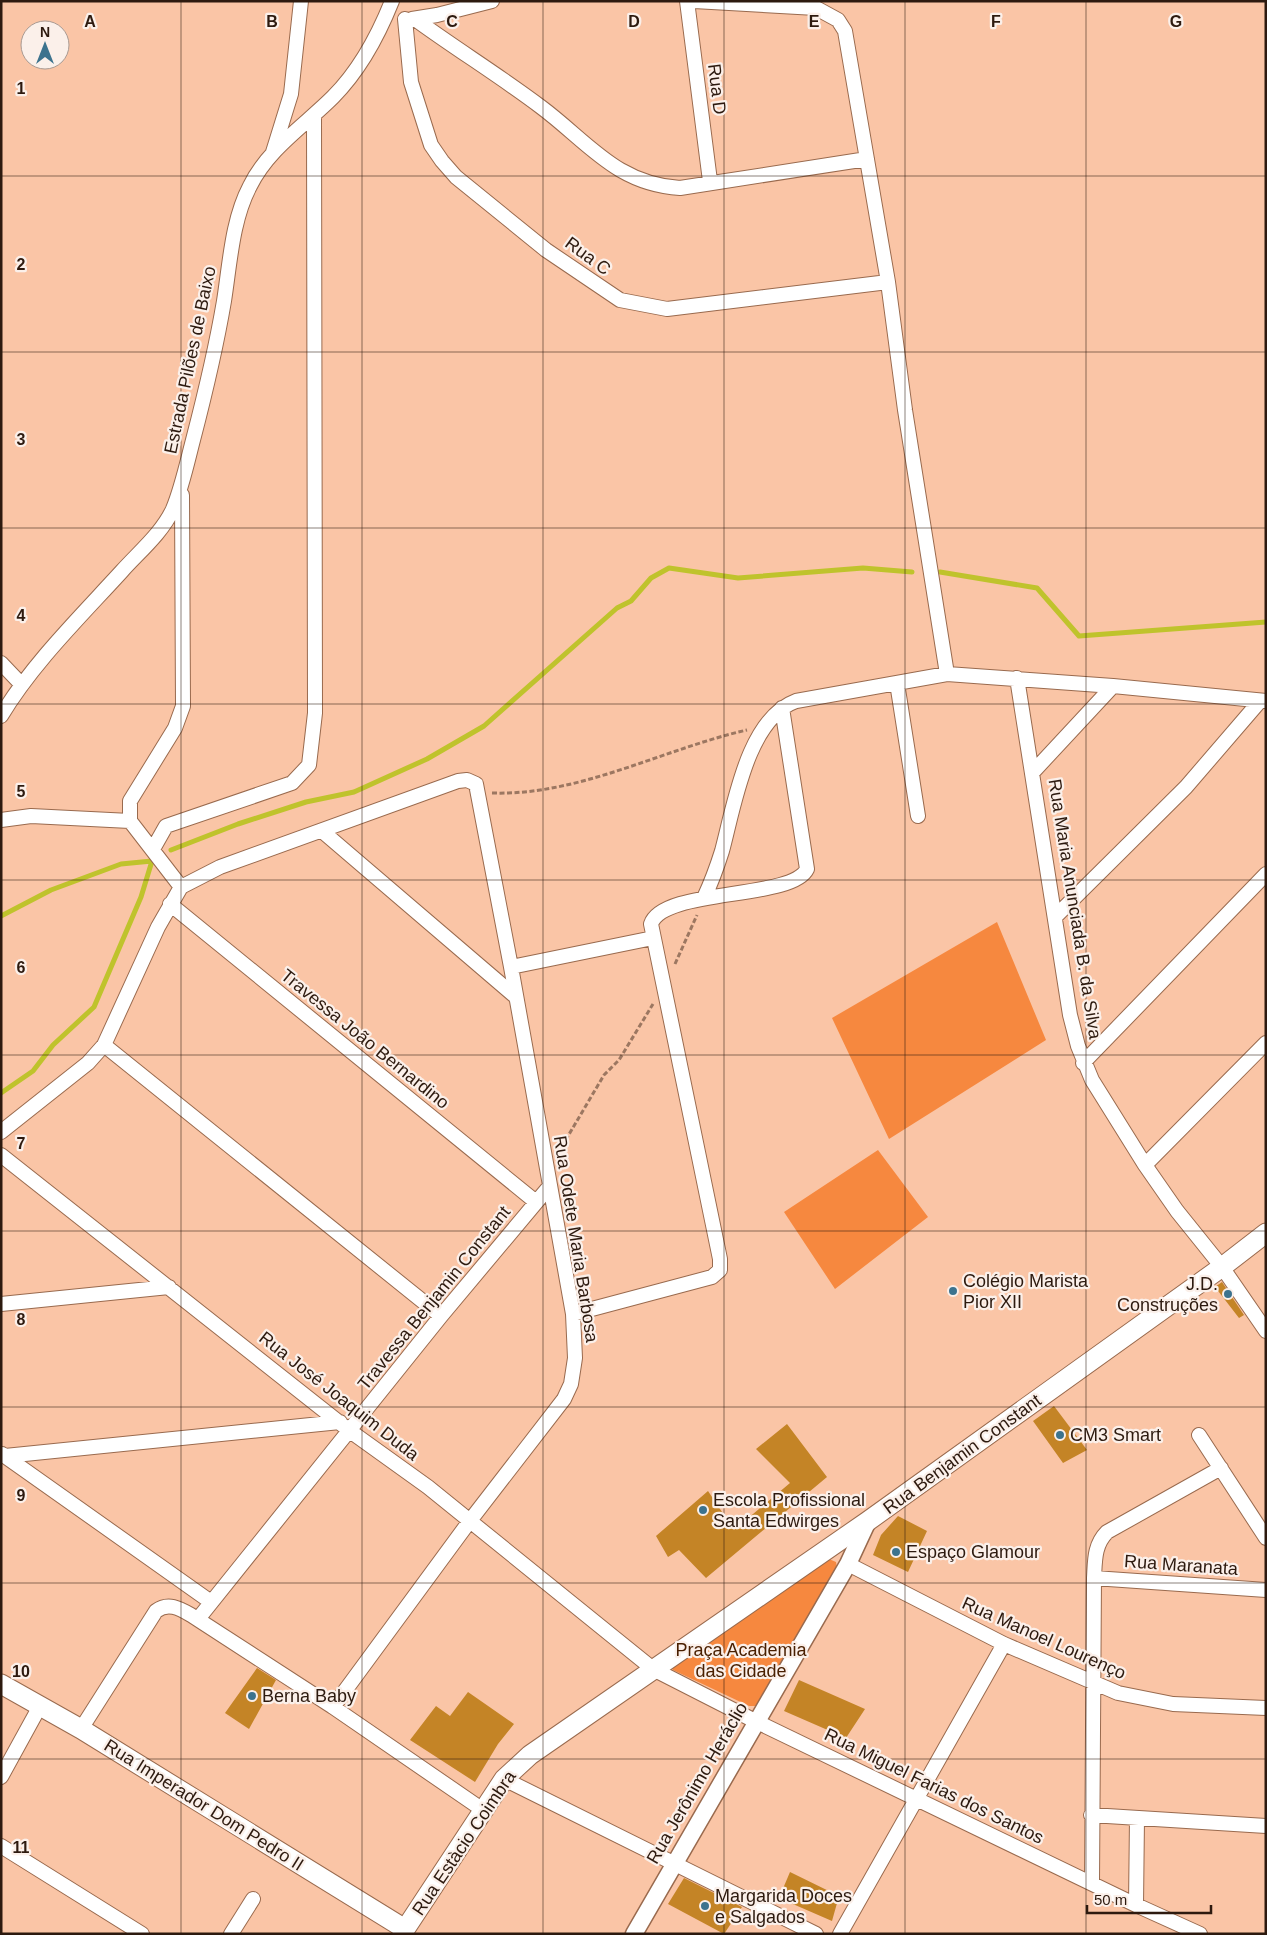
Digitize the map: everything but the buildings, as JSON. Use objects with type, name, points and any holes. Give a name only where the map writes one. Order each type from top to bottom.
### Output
[{"type":"main road","name":"Rua Benjamin Constant","points":[[653,1669],[868,1521],[1222,1267],[1266,1233]]},
{"type":"main road","name":"Rua Estàcio Coimbra","points":[[404,1932],[504,1779],[530,1755],[653,1669]]},
{"type":"main road","name":"Rua Imperador Dom Pedro II","points":[[1,1684],[81,1729],[404,1932]]},
{"type":"street","points":[[273,152],[291,94],[301,1]]},
{"type":"street","points":[[410,19],[492,1]]},
{"type":"street","name":"Rua D","points":[[687,1],[710,181]]},
{"type":"street","points":[[694,1],[798,5],[816,8],[838,20],[845,31],[888,282],[905,410],[947,674]]},
{"type":"street","points":[[390,6],[542,108],[620,172],[641,181],[680,188],[710,181],[867,159]]},
{"type":"street","name":"Estrada Pilões de Baixo","points":[[1,716],[22,685],[165,523],[182,484],[219,332],[241,206],[259,170],[273,152],[334,96],[352,75],[375,38],[390,6]]},
{"type":"street","name":"Rua C","points":[[410,19],[411,82],[431,145],[442,161],[456,178],[546,250],[620,300],[667,309],[888,282]]},
{"type":"street","points":[[153,849],[166,826],[292,783],[309,766],[315,713],[314,115]]},
{"type":"street","points":[[181,887],[130,821],[129,809],[132,796],[175,728],[183,706],[182,484]]},
{"type":"street","points":[[1,663],[22,685]]},
{"type":"street","points":[[704,898],[721,854],[740,777],[758,739],[768,725],[782,708],[796,701],[947,674],[1113,686],[1263,701]]},
{"type":"street","name":"Rua Maria Anunciada B. da Silva","points":[[1017,678],[1074,1033],[1083,1063],[1145,1165],[1177,1211],[1222,1267],[1266,1331]]},
{"type":"street","points":[[897,683],[918,816]]},
{"type":"street","points":[[1033,772],[1113,686]]},
{"type":"street","points":[[1056,917],[1186,787],[1263,701]]},
{"type":"street","points":[[573,1314],[712,1277],[720,1270],[720,1259],[652,938],[652,924],[656,915],[704,898],[789,881],[802,876],[807,869],[782,708]]},
{"type":"street","points":[[1,1132],[88,1063],[104,1045],[170,904],[181,887],[220,867],[458,780],[472,781],[476,784],[479,792]]},
{"type":"street","name":"Rua Odete Maria Barbosa","points":[[333,1707],[469,1522],[564,1399],[571,1384],[576,1358],[573,1314],[479,792]]},
{"type":"street","points":[[1,820],[31,816],[130,821]]},
{"type":"street","points":[[322,831],[516,997]]},
{"type":"street","points":[[1083,1063],[1266,874]]},
{"type":"street","name":"Travessa João Bernardino","points":[[170,904],[536,1202]]},
{"type":"street","points":[[512,967],[652,938]]},
{"type":"street","points":[[1145,1165],[1266,1043]]},
{"type":"street","points":[[104,1045],[441,1316]]},
{"type":"street","name":"Rua José Joaquim Duda","points":[[1,1155],[345,1427],[428,1488],[653,1669]]},
{"type":"street","name":"Travessa Benjamin Constant","points":[[198,1619],[345,1427],[549,1187]]},
{"type":"street","points":[[1,1304],[169,1287]]},
{"type":"street","points":[[3,1455],[345,1427]]},
{"type":"street","points":[[1199,1435],[1266,1538]]},
{"type":"street","points":[[3,1455],[210,1602]]},
{"type":"street","points":[[1092,1882],[1092,1683],[1094,1578],[1097,1546],[1100,1539],[1107,1532],[1221,1468]]},
{"type":"street","name":"Rua Jerônimo Heráclio","points":[[634,1934],[755,1721],[848,1564],[868,1521]]},
{"type":"street","name":"Rua Manoel Lourenço","points":[[848,1564],[1004,1644],[1092,1683],[1142,1699],[1173,1704],[1266,1708]]},
{"type":"street","name":"Rua Maranata","points":[[1094,1578],[1266,1590]]},
{"type":"street","points":[[81,1729],[156,1611],[163,1606],[181,1609],[333,1707],[483,1810]]},
{"type":"street","points":[[840,1934],[1004,1644]]},
{"type":"street","name":"Rua Miguel Farias dos Santos","points":[[653,1669],[755,1721],[1200,1934]]},
{"type":"street","points":[[1,1777],[40,1706]]},
{"type":"street","points":[[504,1779],[816,1934]]},
{"type":"street","points":[[1091,1814],[1266,1826]]},
{"type":"street","points":[[1136,1905],[1137,1818]]},
{"type":"street","points":[[1,1846],[142,1934]]},
{"type":"street","points":[[231,1934],[253,1900]]},
{"type":"path","points":[[479,792],[538,792],[643,763],[713,738],[768,725]]},
{"type":"path","points":[[546,1172],[604,1075],[619,1060],[663,988],[704,898]]},
{"type":"green space","points":[[997,922],[1046,1040],[889,1139],[832,1018]]},
{"type":"green space","points":[[878,1150],[928,1217],[835,1289],[784,1212]]},
{"type":"green space","name":"Praça Academia das Cidade","points":[[829,1559],[836,1562],[837,1568],[756,1706],[749,1706],[673,1670],[671,1664]]},
{"type":"waterway","points":[[171,850],[238,824],[306,802],[354,792],[427,759],[484,726],[617,608],[631,601],[651,578],[669,568],[738,578],[863,568],[912,572]]},
{"type":"waterway","points":[[940,572],[1037,588],[1079,636],[1266,622]]},
{"type":"waterway","points":[[1,1093],[33,1071],[53,1045],[94,1007],[141,897],[152,861],[156,859]]},
{"type":"waterway","points":[[1,916],[51,890],[121,864],[152,861]]},
{"type":"place","name":"Colégio Marista Pior XII","points":[[953,1291]]},
{"type":"place","name":"J.D. Construções","points":[[1228,1294]]},
{"type":"place","name":"CM3 Smart","points":[[1060,1435]]},
{"type":"place","name":"Escola Profissional Santa Edwirges","points":[[703,1510]]},
{"type":"place","name":"Espaço Glamour","points":[[896,1552]]},
{"type":"place","name":"Berna Baby","points":[[252,1696]]},
{"type":"place","name":"Margarida Doces e Salgados","points":[[705,1906]]}]
